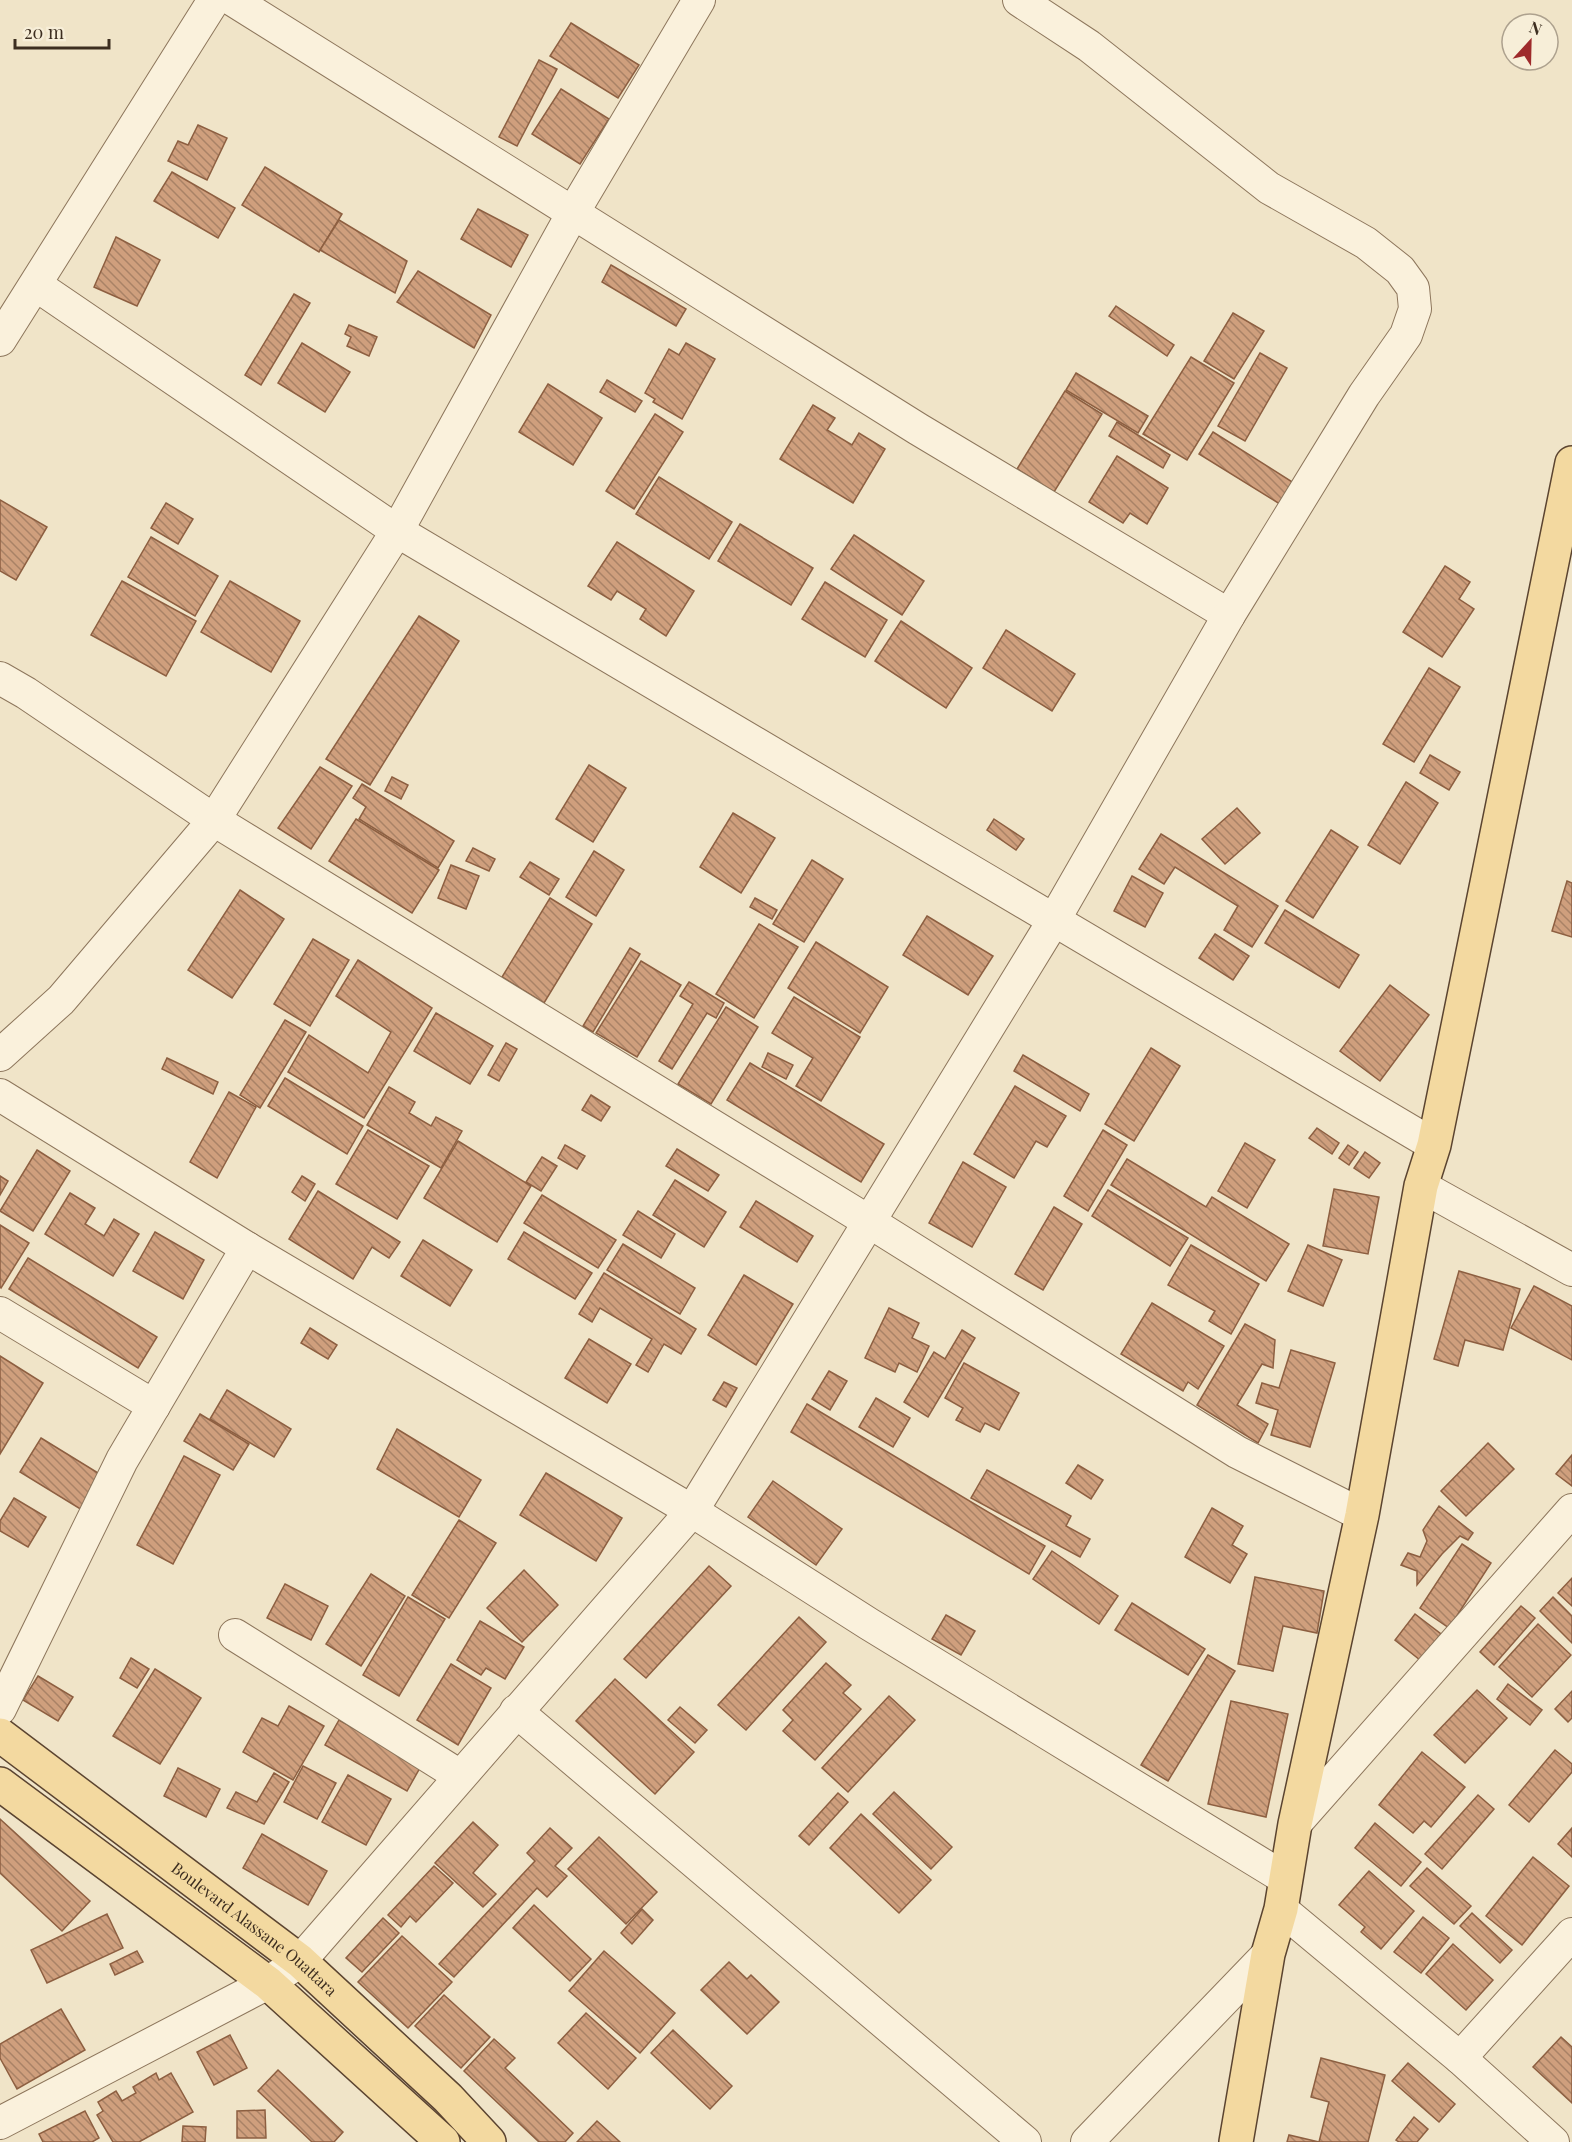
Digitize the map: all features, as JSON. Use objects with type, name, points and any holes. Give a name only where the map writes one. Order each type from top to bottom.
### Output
[{"type":"main road","points":[[1236,2142],[1268,1954],[1283,1894],[1295,1824],[1362,1515],[1421,1186],[1434,1145],[1572,463]]},
{"type":"main road","name":"Boulevard Alassane Ouattara","points":[[0,1735],[300,1961],[448,2098],[489,2142]]},
{"type":"main road","name":"Boulevard Alassane Ouattara","points":[[0,1784],[268,1983],[443,2142]]},
{"type":"street","points":[[0,340],[214,0]]},
{"type":"street","points":[[233,0],[574,211],[918,429],[1229,615]]},
{"type":"street","points":[[0,1055],[61,1000],[214,820],[397,531],[574,211],[699,0]]},
{"type":"street","points":[[0,2123],[268,1983],[300,1961],[692,1511],[867,1221],[1054,920],[1229,615],[1364,395],[1406,335],[1415,309],[1413,288],[1400,270],[1366,243],[1269,188],[1089,46],[1019,0]]},
{"type":"street","points":[[36,285],[397,531],[1434,1145]]},
{"type":"street","points":[[0,678],[26,693],[214,820],[867,1221],[1237,1452],[1362,1515]]},
{"type":"street","points":[[0,1095],[247,1248],[692,1511],[1283,1894],[1553,2142]]},
{"type":"street","points":[[1421,1186],[1572,1270]]},
{"type":"street","points":[[0,1709],[123,1460],[247,1248]]},
{"type":"street","points":[[0,1313],[154,1406]]},
{"type":"street","points":[[1295,1824],[1572,1510]]},
{"type":"street","points":[[235,1635],[460,1776]]},
{"type":"street","points":[[516,1711],[1025,2142]]},
{"type":"street","points":[[1460,2058],[1572,1934]]},
{"type":"street","points":[[1087,2142],[1268,1954]]},
{"type":"building","points":[[571,23],[639,65],[618,98],[550,56]]},
{"type":"building","points":[[539,60],[557,69],[517,146],[499,137]]},
{"type":"building","points":[[561,89],[609,119],[580,164],[532,134]]},
{"type":"building","points":[[198,125],[227,138],[207,180],[168,161],[178,141],[188,145]]},
{"type":"building","points":[[265,167],[342,214],[319,252],[242,205]]},
{"type":"building","points":[[172,172],[235,208],[218,238],[154,201]]},
{"type":"building","points":[[478,209],[528,235],[511,267],[461,239]]},
{"type":"building","points":[[339,220],[407,261],[395,293],[320,250]]},
{"type":"building","points":[[116,237],[160,260],[137,306],[94,287]]},
{"type":"building","points":[[611,265],[686,309],[676,326],[602,282]]},
{"type":"building","points":[[418,271],[491,315],[474,348],[397,302]]},
{"type":"building","points":[[294,294],[310,303],[261,385],[245,375]]},
{"type":"building","points":[[1116,306],[1174,345],[1167,356],[1109,316]]},
{"type":"building","points":[[1233,313],[1264,331],[1234,379],[1204,361]]},
{"type":"building","points":[[349,325],[377,337],[369,356],[347,346],[351,337],[345,334]]},
{"type":"building","points":[[302,343],[350,372],[325,412],[278,383]]},
{"type":"building","points":[[686,343],[715,359],[682,419],[653,402],[655,399],[645,393],[669,349],[679,355]]},
{"type":"building","points":[[1260,353],[1287,368],[1245,441],[1218,426]]},
{"type":"building","points":[[1191,357],[1234,383],[1187,460],[1143,434]]},
{"type":"building","points":[[1076,373],[1148,416],[1138,433],[1066,390]]},
{"type":"building","points":[[607,380],[642,401],[635,412],[600,392]]},
{"type":"building","points":[[548,384],[602,418],[573,465],[519,432]]},
{"type":"building","points":[[1065,391],[1102,414],[1054,492],[1017,469]]},
{"type":"building","points":[[813,405],[835,418],[827,430],[852,445],[859,433],[885,449],[853,503],[780,459]]},
{"type":"building","points":[[655,414],[683,432],[634,509],[606,491]]},
{"type":"building","points":[[1117,422],[1170,455],[1163,468],[1109,436]]},
{"type":"building","points":[[1213,432],[1297,485],[1283,506],[1199,454]]},
{"type":"building","points":[[1117,456],[1168,488],[1147,524],[1130,513],[1123,523],[1089,502]]},
{"type":"building","points":[[659,477],[732,522],[709,559],[636,514]]},
{"type":"building","points":[[0,500],[47,527],[16,580],[0,571]]},
{"type":"building","points":[[166,503],[193,519],[178,544],[151,528]]},
{"type":"building","points":[[740,524],[813,568],[791,605],[718,561]]},
{"type":"building","points":[[854,535],[924,581],[902,615],[831,569]]},
{"type":"building","points":[[151,537],[218,576],[195,616],[128,577]]},
{"type":"building","points":[[617,542],[694,591],[666,636],[640,619],[646,609],[617,591],[611,600],[588,586]]},
{"type":"building","points":[[1445,566],[1470,582],[1459,599],[1474,609],[1442,657],[1403,632]]},
{"type":"building","points":[[122,581],[196,621],[166,676],[91,635]]},
{"type":"building","points":[[230,581],[300,621],[271,672],[201,632]]},
{"type":"building","points":[[825,582],[887,620],[865,657],[802,619]]},
{"type":"building","points":[[419,616],[459,641],[370,785],[326,759]]},
{"type":"building","points":[[901,621],[972,668],[946,708],[875,661]]},
{"type":"building","points":[[1006,630],[1075,674],[1052,711],[983,668]]},
{"type":"building","points":[[1429,668],[1460,687],[1414,762],[1383,744]]},
{"type":"building","points":[[1430,755],[1460,772],[1449,790],[1420,773]]},
{"type":"building","points":[[589,765],[626,788],[593,842],[556,819]]},
{"type":"building","points":[[320,767],[352,786],[311,849],[278,828]]},
{"type":"building","points":[[392,777],[408,785],[401,799],[385,791]]},
{"type":"building","points":[[1406,782],[1438,803],[1400,864],[1368,845]]},
{"type":"building","points":[[362,784],[454,841],[438,868],[359,819],[366,807],[353,798]]},
{"type":"building","points":[[1237,808],[1260,833],[1225,864],[1202,839]]},
{"type":"building","points":[[733,813],[775,838],[741,893],[700,867]]},
{"type":"building","points":[[356,819],[439,870],[412,913],[329,861]]},
{"type":"building","points":[[994,819],[1024,839],[1016,850],[987,830]]},
{"type":"building","points":[[1331,830],[1358,847],[1313,918],[1286,901]]},
{"type":"building","points":[[1161,834],[1278,906],[1252,947],[1224,930],[1238,906],[1175,867],[1164,884],[1139,869]]},
{"type":"building","points":[[473,848],[495,859],[489,871],[466,861]]},
{"type":"building","points":[[594,851],[624,870],[596,916],[566,897]]},
{"type":"building","points":[[812,860],[843,879],[804,942],[773,924]]},
{"type":"building","points":[[530,862],[559,879],[549,895],[520,877]]},
{"type":"building","points":[[451,865],[479,876],[466,909],[438,898]]},
{"type":"building","points":[[1132,876],[1163,893],[1145,927],[1114,911]]},
{"type":"building","points":[[1567,881],[1572,883],[1572,937],[1552,931]]},
{"type":"building","points":[[240,890],[284,919],[232,998],[188,970]]},
{"type":"building","points":[[550,898],[592,924],[544,1003],[502,977]]},
{"type":"building","points":[[755,898],[777,910],[772,919],[750,907]]},
{"type":"building","points":[[1285,910],[1359,955],[1339,988],[1265,943]]},
{"type":"building","points":[[927,916],[993,956],[968,995],[903,955]]},
{"type":"building","points":[[759,924],[798,947],[754,1018],[716,994]]},
{"type":"building","points":[[1215,934],[1249,956],[1233,980],[1199,958]]},
{"type":"building","points":[[313,939],[349,960],[310,1026],[274,1004]]},
{"type":"building","points":[[816,942],[888,987],[860,1033],[788,988]]},
{"type":"building","points":[[630,948],[640,954],[593,1032],[583,1026]]},
{"type":"building","points":[[358,960],[432,1008],[364,1118],[288,1072],[309,1035],[368,1073],[391,1032],[336,996]]},
{"type":"building","points":[[641,961],[681,985],[637,1057],[596,1033]]},
{"type":"building","points":[[689,982],[724,1003],[716,1018],[707,1013],[672,1069],[659,1061],[693,1004],[680,996]]},
{"type":"building","points":[[1390,985],[1429,1015],[1380,1081],[1340,1051]]},
{"type":"building","points":[[794,997],[860,1037],[821,1101],[796,1086],[813,1058],[772,1033]]},
{"type":"building","points":[[726,1007],[758,1027],[711,1104],[678,1084]]},
{"type":"building","points":[[436,1013],[493,1046],[470,1084],[414,1051]]},
{"type":"building","points":[[285,1020],[306,1032],[260,1108],[240,1095]]},
{"type":"building","points":[[506,1043],[517,1049],[499,1081],[488,1075]]},
{"type":"building","points":[[1151,1048],[1180,1066],[1134,1141],[1105,1124]]},
{"type":"building","points":[[768,1053],[793,1065],[786,1079],[762,1067]]},
{"type":"building","points":[[1023,1055],[1089,1094],[1080,1111],[1014,1071]]},
{"type":"building","points":[[167,1058],[218,1082],[213,1094],[162,1069]]},
{"type":"building","points":[[750,1063],[884,1144],[861,1182],[727,1100]]},
{"type":"building","points":[[285,1078],[363,1126],[347,1154],[268,1106]]},
{"type":"building","points":[[1015,1086],[1066,1116],[1047,1147],[1036,1141],[1014,1178],[974,1154]]},
{"type":"building","points":[[389,1087],[415,1102],[409,1113],[431,1126],[436,1117],[462,1131],[441,1168],[367,1125]]},
{"type":"building","points":[[229,1092],[256,1107],[217,1178],[190,1162]]},
{"type":"building","points":[[591,1095],[610,1107],[601,1121],[582,1110]]},
{"type":"building","points":[[1317,1128],[1339,1143],[1332,1154],[1309,1138]]},
{"type":"building","points":[[368,1130],[429,1166],[397,1219],[336,1184]]},
{"type":"building","points":[[1103,1130],[1127,1145],[1088,1211],[1064,1196]]},
{"type":"building","points":[[458,1141],[531,1186],[497,1242],[424,1198]]},
{"type":"building","points":[[1245,1143],[1275,1160],[1247,1208],[1218,1191]]},
{"type":"building","points":[[565,1145],[585,1156],[577,1169],[558,1158]]},
{"type":"building","points":[[1348,1145],[1358,1152],[1349,1165],[1339,1158]]},
{"type":"building","points":[[677,1149],[719,1175],[708,1191],[666,1166]]},
{"type":"building","points":[[37,1150],[70,1171],[33,1231],[0,1211]]},
{"type":"building","points":[[1365,1152],[1380,1163],[1369,1178],[1354,1168]]},
{"type":"building","points":[[542,1157],[557,1166],[541,1191],[526,1182]]},
{"type":"building","points":[[1127,1159],[1206,1207],[1212,1197],[1289,1244],[1266,1281],[1111,1185]]},
{"type":"building","points":[[963,1162],[1006,1187],[972,1247],[929,1223]]},
{"type":"building","points":[[0,1176],[8,1181],[0,1195]]},
{"type":"building","points":[[302,1176],[315,1184],[305,1201],[292,1192]]},
{"type":"building","points":[[675,1180],[726,1212],[704,1247],[653,1215]]},
{"type":"building","points":[[1334,1189],[1379,1197],[1368,1254],[1323,1246]]},
{"type":"building","points":[[1108,1190],[1188,1238],[1170,1266],[1092,1216]]},
{"type":"building","points":[[318,1191],[400,1242],[389,1258],[372,1247],[353,1279],[289,1239]]},
{"type":"building","points":[[70,1193],[95,1208],[85,1224],[104,1236],[114,1219],[139,1234],[113,1276],[45,1234]]},
{"type":"building","points":[[542,1195],[616,1240],[598,1268],[524,1223]]},
{"type":"building","points":[[756,1201],[813,1236],[797,1262],[740,1227]]},
{"type":"building","points":[[1054,1207],[1082,1224],[1043,1290],[1015,1274]]},
{"type":"building","points":[[638,1211],[675,1234],[661,1258],[623,1235]]},
{"type":"building","points":[[0,1225],[29,1243],[1,1288],[0,1287]]},
{"type":"building","points":[[155,1232],[204,1260],[183,1299],[133,1271]]},
{"type":"building","points":[[524,1232],[592,1273],[575,1299],[508,1259]]},
{"type":"building","points":[[423,1240],[472,1270],[450,1306],[401,1276]]},
{"type":"building","points":[[623,1244],[695,1288],[680,1314],[607,1270]]},
{"type":"building","points":[[1191,1245],[1259,1284],[1231,1334],[1209,1321],[1215,1311],[1168,1285]]},
{"type":"building","points":[[1308,1245],[1342,1260],[1323,1306],[1288,1291]]},
{"type":"building","points":[[28,1258],[157,1337],[138,1368],[9,1289]]},
{"type":"building","points":[[1459,1271],[1520,1289],[1503,1350],[1465,1340],[1458,1366],[1434,1359]]},
{"type":"building","points":[[604,1273],[696,1329],[681,1354],[664,1344],[648,1372],[636,1365],[652,1339],[600,1308],[592,1322],[579,1314]]},
{"type":"building","points":[[744,1275],[793,1304],[756,1365],[708,1335]]},
{"type":"building","points":[[1534,1286],[1572,1306],[1572,1360],[1511,1328]]},
{"type":"building","points":[[1152,1303],[1224,1346],[1198,1389],[1188,1382],[1183,1391],[1121,1354]]},
{"type":"building","points":[[889,1308],[919,1323],[912,1338],[929,1346],[917,1372],[899,1363],[895,1372],[865,1358]]},
{"type":"building","points":[[1245,1324],[1275,1340],[1273,1368],[1262,1364],[1237,1405],[1268,1424],[1258,1443],[1197,1405]]},
{"type":"building","points":[[310,1328],[337,1345],[328,1359],[301,1343]]},
{"type":"building","points":[[962,1330],[975,1338],[928,1417],[904,1402],[934,1352],[945,1359]]},
{"type":"building","points":[[589,1339],[631,1364],[607,1403],[565,1378]]},
{"type":"building","points":[[1291,1350],[1335,1363],[1310,1447],[1271,1435],[1278,1410],[1256,1403],[1262,1383],[1279,1388]]},
{"type":"building","points":[[0,1356],[43,1383],[0,1454]]},
{"type":"building","points":[[964,1363],[1019,1393],[999,1430],[985,1423],[980,1432],[956,1420],[963,1408],[945,1398]]},
{"type":"building","points":[[829,1371],[847,1381],[830,1410],[812,1399]]},
{"type":"building","points":[[724,1382],[737,1388],[726,1407],[713,1400]]},
{"type":"building","points":[[227,1390],[291,1429],[274,1457],[210,1419]]},
{"type":"building","points":[[876,1398],[910,1418],[893,1447],[859,1427]]},
{"type":"building","points":[[807,1404],[1045,1546],[1029,1574],[791,1432]]},
{"type":"building","points":[[200,1414],[249,1444],[233,1470],[184,1441]]},
{"type":"building","points":[[397,1429],[481,1480],[459,1517],[377,1469]]},
{"type":"building","points":[[41,1438],[103,1476],[82,1510],[20,1472]]},
{"type":"building","points":[[1488,1443],[1514,1469],[1466,1516],[1441,1491]]},
{"type":"building","points":[[1572,1455],[1572,1486],[1556,1474]]},
{"type":"building","points":[[184,1456],[220,1475],[173,1564],[137,1545]]},
{"type":"building","points":[[1078,1465],[1103,1480],[1091,1499],[1066,1483]]},
{"type":"building","points":[[987,1470],[1071,1516],[1066,1526],[1090,1539],[1080,1557],[971,1498]]},
{"type":"building","points":[[546,1473],[622,1518],[596,1561],[520,1515]]},
{"type":"building","points":[[773,1481],[842,1529],[816,1565],[748,1517]]},
{"type":"building","points":[[14,1498],[46,1517],[28,1547],[0,1531],[0,1521]]},
{"type":"building","points":[[1439,1506],[1473,1533],[1468,1540],[1460,1536],[1417,1585],[1417,1571],[1401,1565],[1408,1553],[1420,1557],[1427,1541],[1423,1530]]},
{"type":"building","points":[[1212,1508],[1243,1526],[1232,1545],[1247,1554],[1230,1583],[1185,1557]]},
{"type":"building","points":[[459,1520],[496,1543],[449,1618],[412,1595]]},
{"type":"building","points":[[1462,1544],[1491,1563],[1449,1628],[1420,1608]]},
{"type":"building","points":[[1052,1551],[1118,1596],[1099,1624],[1033,1579]]},
{"type":"building","points":[[709,1566],[731,1586],[646,1678],[624,1659]]},
{"type":"building","points":[[524,1570],[558,1605],[522,1642],[487,1608]]},
{"type":"building","points":[[371,1574],[405,1596],[361,1666],[326,1644]]},
{"type":"building","points":[[1255,1577],[1324,1591],[1317,1633],[1283,1626],[1273,1671],[1238,1664]]},
{"type":"building","points":[[1572,1578],[1572,1606],[1558,1593]]},
{"type":"building","points":[[285,1584],[328,1606],[311,1640],[267,1618]]},
{"type":"building","points":[[408,1597],[445,1619],[399,1696],[363,1675]]},
{"type":"building","points":[[1553,1597],[1572,1616],[1572,1643],[1540,1611]]},
{"type":"building","points":[[1132,1603],[1205,1649],[1188,1675],[1115,1630]]},
{"type":"building","points":[[1521,1606],[1535,1618],[1494,1665],[1480,1652]]},
{"type":"building","points":[[1415,1614],[1441,1634],[1420,1660],[1395,1640]]},
{"type":"building","points":[[946,1615],[975,1631],[961,1655],[932,1639]]},
{"type":"building","points":[[799,1617],[826,1642],[746,1730],[718,1705]]},
{"type":"building","points":[[480,1621],[524,1647],[505,1679],[486,1668],[481,1675],[457,1660]]},
{"type":"building","points":[[1538,1624],[1571,1655],[1532,1697],[1499,1667]]},
{"type":"building","points":[[1208,1655],[1235,1671],[1168,1781],[1141,1765]]},
{"type":"building","points":[[131,1658],[149,1669],[137,1688],[120,1678]]},
{"type":"building","points":[[826,1663],[851,1685],[843,1693],[861,1709],[815,1760],[783,1731],[793,1720],[783,1710]]},
{"type":"building","points":[[451,1664],[491,1688],[458,1745],[417,1720]]},
{"type":"building","points":[[155,1669],[201,1698],[160,1764],[113,1736]]},
{"type":"building","points":[[38,1676],[73,1697],[58,1721],[23,1700]]},
{"type":"building","points":[[615,1679],[694,1752],[655,1794],[576,1721]]},
{"type":"building","points":[[1508,1684],[1542,1710],[1530,1725],[1497,1699]]},
{"type":"building","points":[[1477,1690],[1507,1718],[1465,1763],[1434,1735]]},
{"type":"building","points":[[1572,1691],[1572,1718],[1568,1722],[1555,1709]]},
{"type":"building","points":[[889,1696],[915,1720],[848,1792],[822,1768]]},
{"type":"building","points":[[1231,1701],[1288,1714],[1266,1817],[1208,1804]]},
{"type":"building","points":[[289,1706],[324,1726],[293,1780],[243,1752],[262,1718],[278,1726]]},
{"type":"building","points":[[680,1707],[707,1730],[695,1743],[668,1720]]},
{"type":"building","points":[[339,1720],[421,1766],[407,1791],[325,1745]]},
{"type":"building","points":[[1555,1750],[1572,1764],[1572,1772],[1529,1822],[1509,1805]]},
{"type":"building","points":[[1422,1752],[1465,1787],[1431,1827],[1424,1821],[1413,1833],[1379,1805]]},
{"type":"building","points":[[303,1766],[336,1783],[317,1819],[284,1802]]},
{"type":"building","points":[[178,1768],[220,1789],[206,1817],[164,1796]]},
{"type":"building","points":[[274,1773],[289,1782],[264,1824],[227,1808],[236,1792],[257,1802]]},
{"type":"building","points":[[348,1775],[391,1799],[366,1845],[322,1822]]},
{"type":"building","points":[[894,1792],[952,1847],[931,1869],[873,1814]]},
{"type":"building","points":[[838,1793],[848,1802],[809,1845],[799,1836]]},
{"type":"building","points":[[1478,1795],[1494,1809],[1442,1869],[1425,1854]]},
{"type":"building","points":[[861,1814],[931,1880],[899,1913],[830,1848]]},
{"type":"building","points":[[0,1819],[90,1901],[62,1931],[0,1873]]},
{"type":"building","points":[[473,1822],[498,1845],[473,1873],[496,1894],[483,1907],[435,1863]]},
{"type":"building","points":[[1375,1823],[1421,1862],[1401,1886],[1355,1848]]},
{"type":"building","points":[[550,1828],[572,1848],[555,1866],[567,1876],[547,1897],[537,1888],[454,1977],[439,1964],[535,1861],[527,1853]]},
{"type":"building","points":[[1572,1828],[1572,1857],[1558,1844]]},
{"type":"building","points":[[262,1834],[327,1871],[308,1905],[243,1868]]},
{"type":"building","points":[[599,1837],[657,1892],[626,1924],[568,1869]]},
{"type":"building","points":[[1533,1857],[1569,1886],[1522,1945],[1486,1916]]},
{"type":"building","points":[[434,1866],[453,1883],[416,1922],[410,1916],[401,1927],[388,1915]]},
{"type":"building","points":[[1427,1868],[1471,1906],[1454,1924],[1410,1886]]},
{"type":"building","points":[[1369,1871],[1414,1911],[1381,1949],[1361,1932],[1365,1927],[1339,1905]]},
{"type":"building","points":[[534,1905],[591,1959],[570,1981],[513,1928]]},
{"type":"building","points":[[642,1909],[653,1920],[632,1944],[621,1933]]},
{"type":"building","points":[[1472,1913],[1512,1950],[1500,1963],[1460,1926]]},
{"type":"building","points":[[107,1914],[123,1948],[47,1983],[31,1950]]},
{"type":"building","points":[[1423,1917],[1449,1938],[1421,1973],[1394,1952]]},
{"type":"building","points":[[383,1918],[399,1933],[362,1972],[346,1958]]},
{"type":"building","points":[[402,1936],[452,1982],[408,2028],[358,1982]]},
{"type":"building","points":[[1453,1944],[1493,1980],[1466,2010],[1426,1974]]},
{"type":"building","points":[[137,1951],[143,1962],[115,1975],[110,1964]]},
{"type":"building","points":[[604,1951],[675,2013],[640,2053],[569,1991]]},
{"type":"building","points":[[729,1962],[747,1979],[751,1975],[779,2002],[747,2034],[701,1990]]},
{"type":"building","points":[[444,1995],[490,2037],[461,2068],[415,2026]]},
{"type":"building","points":[[61,2009],[85,2050],[17,2089],[0,2058],[0,2044]]},
{"type":"building","points":[[586,2013],[636,2058],[608,2089],[558,2043]]},
{"type":"building","points":[[673,2030],[732,2086],[710,2109],[651,2053]]},
{"type":"building","points":[[230,2035],[247,2068],[214,2085],[197,2052]]},
{"type":"building","points":[[1561,2037],[1572,2047],[1572,2103],[1533,2067]]},
{"type":"building","points":[[494,2039],[515,2058],[505,2068],[573,2133],[565,2142],[539,2142],[464,2071]]},
{"type":"building","points":[[1321,2058],[1385,2075],[1368,2142],[1319,2142],[1329,2102],[1311,2097]]},
{"type":"building","points":[[1408,2063],[1455,2104],[1439,2122],[1392,2081]]},
{"type":"building","points":[[278,2070],[343,2132],[334,2142],[312,2142],[258,2091]]},
{"type":"building","points":[[156,2073],[159,2080],[171,2073],[193,2112],[139,2142],[113,2142],[97,2115],[103,2111],[98,2102],[116,2091],[122,2101],[136,2093],[133,2087]]},
{"type":"building","points":[[265,2110],[266,2138],[237,2138],[237,2111]]},
{"type":"building","points":[[85,2111],[99,2138],[92,2142],[43,2142],[39,2134]]},
{"type":"building","points":[[1414,2117],[1428,2129],[1417,2142],[1396,2140]]},
{"type":"building","points":[[597,2121],[620,2142],[577,2142]]},
{"type":"building","points":[[183,2126],[206,2127],[205,2142],[182,2142]]},
{"type":"building","points":[[1289,2135],[1319,2142],[1287,2142]]}]
